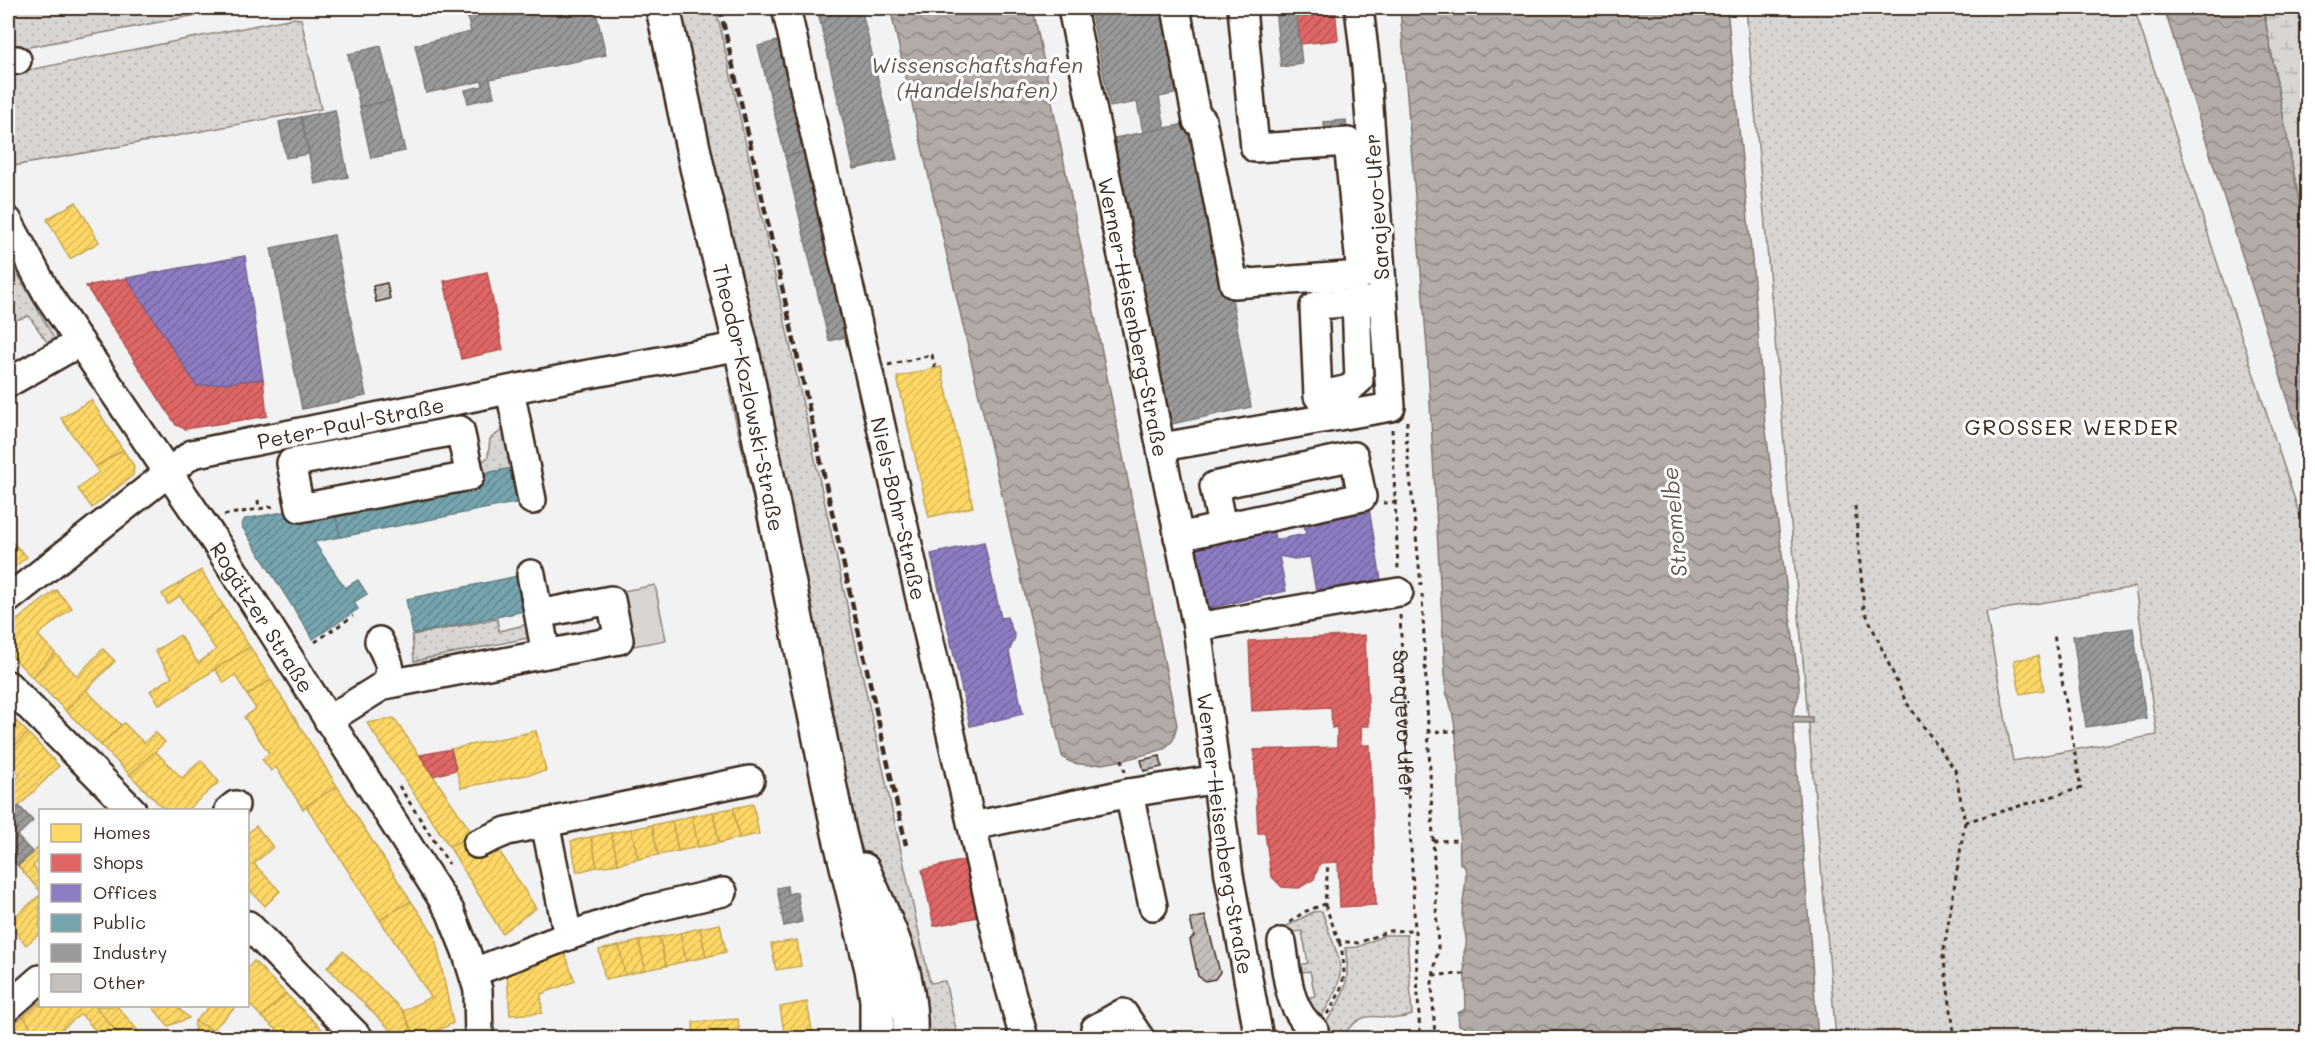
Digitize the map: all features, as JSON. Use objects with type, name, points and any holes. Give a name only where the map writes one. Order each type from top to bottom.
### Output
[{"type":"main road","name":"Theodor-Kozlowski-Straße","points":[[663,8],[697,167],[741,346],[839,833],[873,977],[878,1038]]},
{"type":"main road","name":"Theodor-Kozlowski-Straße","points":[[831,787],[901,959],[908,985],[909,1038]]},
{"type":"street","name":"Niels-Bohr-Straße","points":[[786,8],[973,826],[1024,1038]]},
{"type":"street","name":"Werner-Heisenberg-Straße","points":[[1072,8],[1197,627],[1231,894],[1259,1038]]},
{"type":"street","points":[[1176,8],[1197,121],[1202,120],[1234,284],[1361,275],[1348,142],[1255,148],[1242,8]]},
{"type":"street","name":"Sarajevo-Ufer","points":[[1359,8],[1366,67],[1369,301],[1400,410]]},
{"type":"street","name":"Rogätzer Straße","points":[[8,221],[48,295],[168,471],[450,911],[474,972],[480,1002],[478,1035]]},
{"type":"street","points":[[8,383],[80,342]]},
{"type":"street","name":"Peter-Paul-Straße","points":[[8,599],[187,456],[198,452],[741,346]]},
{"type":"street","points":[[510,390],[532,500]]},
{"type":"street","points":[[1162,447],[1400,410]]},
{"type":"street","points":[[368,418],[373,447]]},
{"type":"street","points":[[460,430],[470,476],[300,508],[291,463],[373,447],[460,430]]},
{"type":"street","points":[[1178,537],[1362,497],[1353,456],[1214,486],[1222,527]]},
{"type":"street","points":[[531,574],[546,654]]},
{"type":"street","points":[[1197,627],[1399,592]]},
{"type":"street","points":[[328,720],[384,685],[619,640],[611,600],[539,614]]},
{"type":"street","points":[[379,641],[390,671],[384,685]]},
{"type":"street","points":[[8,685],[131,809]]},
{"type":"street","points":[[973,826],[1129,793],[1218,779]]},
{"type":"street","points":[[477,844],[507,831],[750,780]]},
{"type":"street","points":[[1129,793],[1153,906]]},
{"type":"street","points":[[545,823],[568,936]]},
{"type":"street","points":[[474,972],[568,936],[649,909],[723,892]]},
{"type":"street","points":[[249,926],[359,1038]]},
{"type":"street","points":[[1287,932],[1294,1005],[1302,1020],[1314,1034]]},
{"type":"street","points":[[8,1007],[39,980]]},
{"type":"street","name":"Niels-Bohr-Straße","points":[[1016,1009],[1032,1038]]},
{"type":"street","points":[[1095,1029],[1123,1013],[1140,1038]]},
{"type":"path","points":[[869,369],[932,355],[935,368]]},
{"type":"path","points":[[1400,410],[1406,437],[1423,603],[1438,948],[1433,975],[1435,1038]]},
{"type":"path","name":"Sarajevo-Ufer","points":[[1400,410],[1399,592],[1412,930],[1419,1038]]},
{"type":"path","points":[[258,500],[260,509]]},
{"type":"path","points":[[222,516],[281,505]]},
{"type":"path","points":[[1855,506],[1864,609],[1906,702],[1954,770],[1965,822],[1943,955],[1955,1038]]},
{"type":"path","points":[[315,642],[353,616]]},
{"type":"path","points":[[1965,822],[2081,788],[2054,634]]},
{"type":"path","points":[[1427,732],[1455,731]]},
{"type":"path","points":[[1433,841],[1459,840]]},
{"type":"path","points":[[1314,1034],[1344,986],[1344,960],[1325,904],[1328,863]]},
{"type":"path","points":[[1287,932],[1309,909],[1325,904]]},
{"type":"path","points":[[1338,940],[1358,943],[1389,931],[1412,930]]},
{"type":"path","points":[[1433,975],[1466,974]]},
{"type":"green space","points":[[8,8],[233,8],[8,51]]},
{"type":"green space","points":[[671,8],[716,8],[930,983],[945,981],[958,1038],[919,1038],[865,856],[848,811]]},
{"type":"green space","points":[[1746,8],[2134,8],[2307,537],[2307,1038],[1836,1038]],"holes":[[[2135,587],[2157,735],[2013,761],[1986,612]]]},
{"type":"green space","points":[[2263,8],[2307,8],[2307,237],[2303,223]]},
{"type":"green space","points":[[293,18],[301,19],[321,109],[8,167],[8,74]]},
{"type":"green space","points":[[8,257],[59,347],[53,351],[29,316],[8,322]]},
{"type":"green space","points":[[729,389],[735,400],[791,670],[733,409]]},
{"type":"green space","points":[[506,427],[513,468],[470,476],[476,466],[488,457],[490,439]]},
{"type":"green space","points":[[655,585],[666,640],[634,646],[623,591]]},
{"type":"green space","points":[[497,619],[499,631],[533,623],[530,651],[528,638],[414,661],[412,635]]},
{"type":"green space","points":[[1322,911],[1338,956],[1340,977],[1318,1021],[1301,999],[1315,996],[1310,971],[1296,973],[1295,966],[1308,963],[1302,931],[1288,933],[1287,926],[1313,912]]},
{"type":"green space","points":[[1385,935],[1407,935],[1412,1015],[1402,1018],[1367,1017],[1350,1027],[1342,1038],[1320,1038],[1344,989],[1347,974],[1345,948],[1358,947]]},
{"type":"water","name":"Wissenschaftshafen (Handelshafen)","points":[[890,8],[1033,8],[1177,725],[1173,740],[1164,749],[1111,763],[1082,764],[1070,762],[1062,756]]},
{"type":"water","name":"Stromelbe","points":[[1400,8],[1727,8],[1753,270],[1765,424],[1799,684],[1799,695],[1792,716],[1812,717],[1812,723],[1793,723],[1818,1038],[1467,1038],[1467,1028],[1459,1025],[1458,1013],[1466,1009],[1464,952],[1466,938],[1462,914],[1466,873],[1465,867],[1460,864],[1459,775],[1455,729],[1446,692],[1427,348]]},
{"type":"water","points":[[2164,8],[2263,8],[2307,237],[2307,460]]},
{"type":"building: Homes","points":[[76,202],[99,242],[70,259],[47,219]]},
{"type":"building: Homes","points":[[941,367],[973,507],[929,517],[897,377]]},
{"type":"building: Homes","points":[[91,400],[123,450],[95,467],[61,418]]},
{"type":"building: Homes","points":[[123,450],[134,466],[133,475],[92,508],[78,489],[99,472],[95,467]]},
{"type":"building: Homes","points":[[8,538],[27,557],[8,572]]},
{"type":"building: Homes","points":[[201,570],[224,607],[199,625],[180,596],[168,604],[162,594]]},
{"type":"building: Homes","points":[[56,590],[72,608],[38,635],[55,653],[32,677],[8,652],[8,623],[15,617],[17,620]]},
{"type":"building: Homes","points":[[224,607],[250,647],[160,705],[150,691],[172,677],[155,651],[180,635],[198,663],[216,650],[199,625]]},
{"type":"building: Homes","points":[[250,647],[271,680],[247,695],[235,675],[224,683],[215,669]]},
{"type":"building: Homes","points":[[103,649],[115,661],[66,711],[32,677],[55,653],[77,676]]},
{"type":"building: Homes","points":[[2038,656],[2044,690],[2020,694],[2014,660]]},
{"type":"building: Homes","points":[[271,680],[337,786],[303,809],[276,767],[271,771],[262,759],[269,753],[244,717],[256,709],[247,695]]},
{"type":"building: Homes","points":[[86,690],[121,725],[101,745],[66,711]]},
{"type":"building: Homes","points":[[8,713],[28,733],[8,752]]},
{"type":"building: Homes","points":[[394,718],[470,830],[471,837],[449,846],[367,723]]},
{"type":"building: Homes","points":[[124,723],[144,743],[155,732],[165,742],[130,775],[101,745]]},
{"type":"building: Homes","points":[[536,731],[546,771],[461,788],[451,749]]},
{"type":"building: Homes","points":[[28,733],[59,766],[8,817],[8,787],[20,775],[8,762],[8,752]]},
{"type":"building: Homes","points":[[155,751],[182,778],[201,760],[219,782],[188,809],[164,809],[130,775]]},
{"type":"building: Homes","points":[[337,786],[411,901],[380,920],[306,806]]},
{"type":"building: Homes","points":[[753,804],[759,834],[739,838],[733,808]]},
{"type":"building: Homes","points":[[733,808],[739,838],[719,843],[713,812]]},
{"type":"building: Homes","points":[[713,812],[719,843],[698,847],[692,816]]},
{"type":"building: Homes","points":[[692,816],[698,847],[678,851],[672,821]]},
{"type":"building: Homes","points":[[672,821],[678,851],[658,855],[652,825]]},
{"type":"building: Homes","points":[[652,825],[658,855],[638,859],[631,829]]},
{"type":"building: Homes","points":[[256,826],[273,847],[254,864],[280,891],[265,906],[249,889],[249,832]]},
{"type":"building: Homes","points":[[631,829],[638,859],[618,864],[611,833]]},
{"type":"building: Homes","points":[[611,833],[618,864],[597,867],[591,837]]},
{"type":"building: Homes","points":[[471,837],[492,845],[497,853],[500,852],[536,908],[502,933],[449,846]]},
{"type":"building: Homes","points":[[591,837],[597,867],[577,872],[571,841]]},
{"type":"building: Homes","points":[[39,847],[39,860],[33,866],[39,873],[39,890],[18,866]]},
{"type":"building: Homes","points":[[39,896],[39,934],[26,945],[8,922]]},
{"type":"building: Homes","points":[[411,901],[435,936],[453,1023],[423,1038],[416,1038],[403,1011],[431,997],[380,920]]},
{"type":"building: Homes","points":[[720,924],[726,952],[706,957],[700,928]]},
{"type":"building: Homes","points":[[700,928],[706,957],[686,961],[680,933]]},
{"type":"building: Homes","points":[[680,933],[686,961],[666,966],[659,937]]},
{"type":"building: Homes","points":[[659,937],[666,966],[645,970],[639,941]]},
{"type":"building: Homes","points":[[797,940],[801,966],[776,970],[771,944]]},
{"type":"building: Homes","points":[[639,941],[645,970],[625,975],[619,946]]},
{"type":"building: Homes","points":[[619,946],[625,975],[605,979],[599,950]]},
{"type":"building: Homes","points":[[343,951],[403,1011],[415,1038],[399,1038],[327,967]]},
{"type":"building: Homes","points":[[564,952],[575,981],[541,994],[542,1013],[510,1015],[507,974]]},
{"type":"building: Homes","points":[[254,961],[286,994],[262,1017],[249,1004],[249,967]]},
{"type":"building: Homes","points":[[286,994],[329,1038],[291,1038],[288,1036],[286,1038],[262,1017]]},
{"type":"building: Homes","points":[[807,1002],[813,1036],[785,1038],[780,1007]]},
{"type":"building: Homes","points":[[39,1003],[39,1007],[96,1007],[122,1038],[102,1038],[81,1014],[51,1038],[36,1038],[24,1016]]},
{"type":"building: Homes","points":[[96,1007],[118,1007],[140,1033],[122,1038]]},
{"type":"building: Homes","points":[[153,1007],[177,1007],[189,1018],[168,1026]]},
{"type":"building: Homes","points":[[209,1007],[236,1007],[212,1030],[195,1021]]},
{"type":"building: Homes","points":[[24,1016],[34,1034],[28,1038],[8,1038],[8,1029]]},
{"type":"building: Homes","points":[[738,1019],[740,1038],[694,1038],[693,1022]]},
{"type":"building: Homes","points":[[195,1021],[212,1030],[212,1038],[194,1038]]},
{"type":"building: Shops","points":[[1296,8],[1335,8],[1338,40],[1300,44]]},
{"type":"building: Shops","points":[[487,272],[503,350],[461,359],[444,281]]},
{"type":"building: Shops","points":[[127,278],[197,386],[263,379],[267,416],[185,429],[176,425],[86,286]]},
{"type":"building: Shops","points":[[1365,635],[1369,726],[1361,726],[1362,745],[1370,745],[1376,905],[1340,907],[1338,862],[1320,863],[1314,879],[1299,888],[1282,887],[1271,876],[1265,833],[1258,833],[1254,750],[1337,747],[1337,727],[1332,728],[1331,707],[1252,711],[1249,641]]},
{"type":"building: Shops","points":[[451,749],[456,770],[433,776],[420,755]]},
{"type":"building: Shops","points":[[965,860],[978,917],[934,926],[922,870]]},
{"type":"building: Offices","points":[[245,256],[263,379],[197,386],[127,278]]},
{"type":"building: Offices","points":[[1369,509],[1381,580],[1316,591],[1310,557],[1295,559],[1279,556],[1286,591],[1209,608],[1196,546],[1273,529],[1275,540],[1306,534],[1303,520]]},
{"type":"building: Offices","points":[[984,542],[1001,618],[1007,617],[1015,637],[1009,652],[1023,714],[970,726],[931,554]]},
{"type":"building: Public","points":[[513,468],[520,502],[340,537],[333,503]]},
{"type":"building: Public","points":[[333,503],[340,537],[314,542],[345,588],[358,580],[367,594],[354,602],[358,609],[313,639],[241,525],[245,519]]},
{"type":"building: Public","points":[[523,575],[530,610],[413,634],[406,599]]},
{"type":"building: Industry","points":[[465,8],[595,8],[606,55],[490,79],[494,97],[468,103],[465,90],[483,86],[482,81],[426,93],[415,45],[471,32]]},
{"type":"building: Industry","points":[[817,8],[861,8],[897,159],[854,169]]},
{"type":"building: Industry","points":[[1090,8],[1175,8],[1184,92],[1159,97],[1165,128],[1143,132],[1137,102],[1110,107]]},
{"type":"building: Industry","points":[[1275,8],[1296,8],[1302,64],[1281,67]]},
{"type":"building: Industry","points":[[778,41],[804,152],[785,156],[758,46]]},
{"type":"building: Industry","points":[[381,46],[393,100],[360,107],[348,54]]},
{"type":"building: Industry","points":[[393,100],[405,151],[371,158],[360,107]]},
{"type":"building: Industry","points":[[335,110],[348,177],[315,184],[301,117]]},
{"type":"building: Industry","points":[[301,117],[309,154],[286,158],[279,122]]},
{"type":"building: Industry","points":[[1346,120],[1348,141],[1326,143],[1324,122]]},
{"type":"building: Industry","points":[[1201,121],[1251,407],[1171,424],[1114,138]]},
{"type":"building: Industry","points":[[804,152],[849,336],[829,341],[785,156]]},
{"type":"building: Industry","points":[[334,235],[366,396],[302,409],[271,248]]},
{"type":"building: Industry","points":[[2133,628],[2146,718],[2086,727],[2073,636]]},
{"type":"building: Industry","points":[[19,806],[33,821],[17,836],[33,853],[18,866],[8,854],[8,817]]},
{"type":"building: Industry","points":[[787,886],[788,894],[797,892],[802,922],[784,926],[777,888]]},
{"type":"building: Other","points":[[387,283],[390,299],[376,302],[373,286]]},
{"type":"building: Other","points":[[1160,756],[1162,767],[1144,771],[1141,760]]},
{"type":"building: Other","points":[[1205,916],[1220,972],[1215,979],[1205,981],[1198,976],[1190,940],[1194,936],[1190,919]]},
{"type":"railway","points":[[720,8],[906,845]]},
{"type":"district","name":"GROSSER WERDER","points":[[2072,426]]}]
